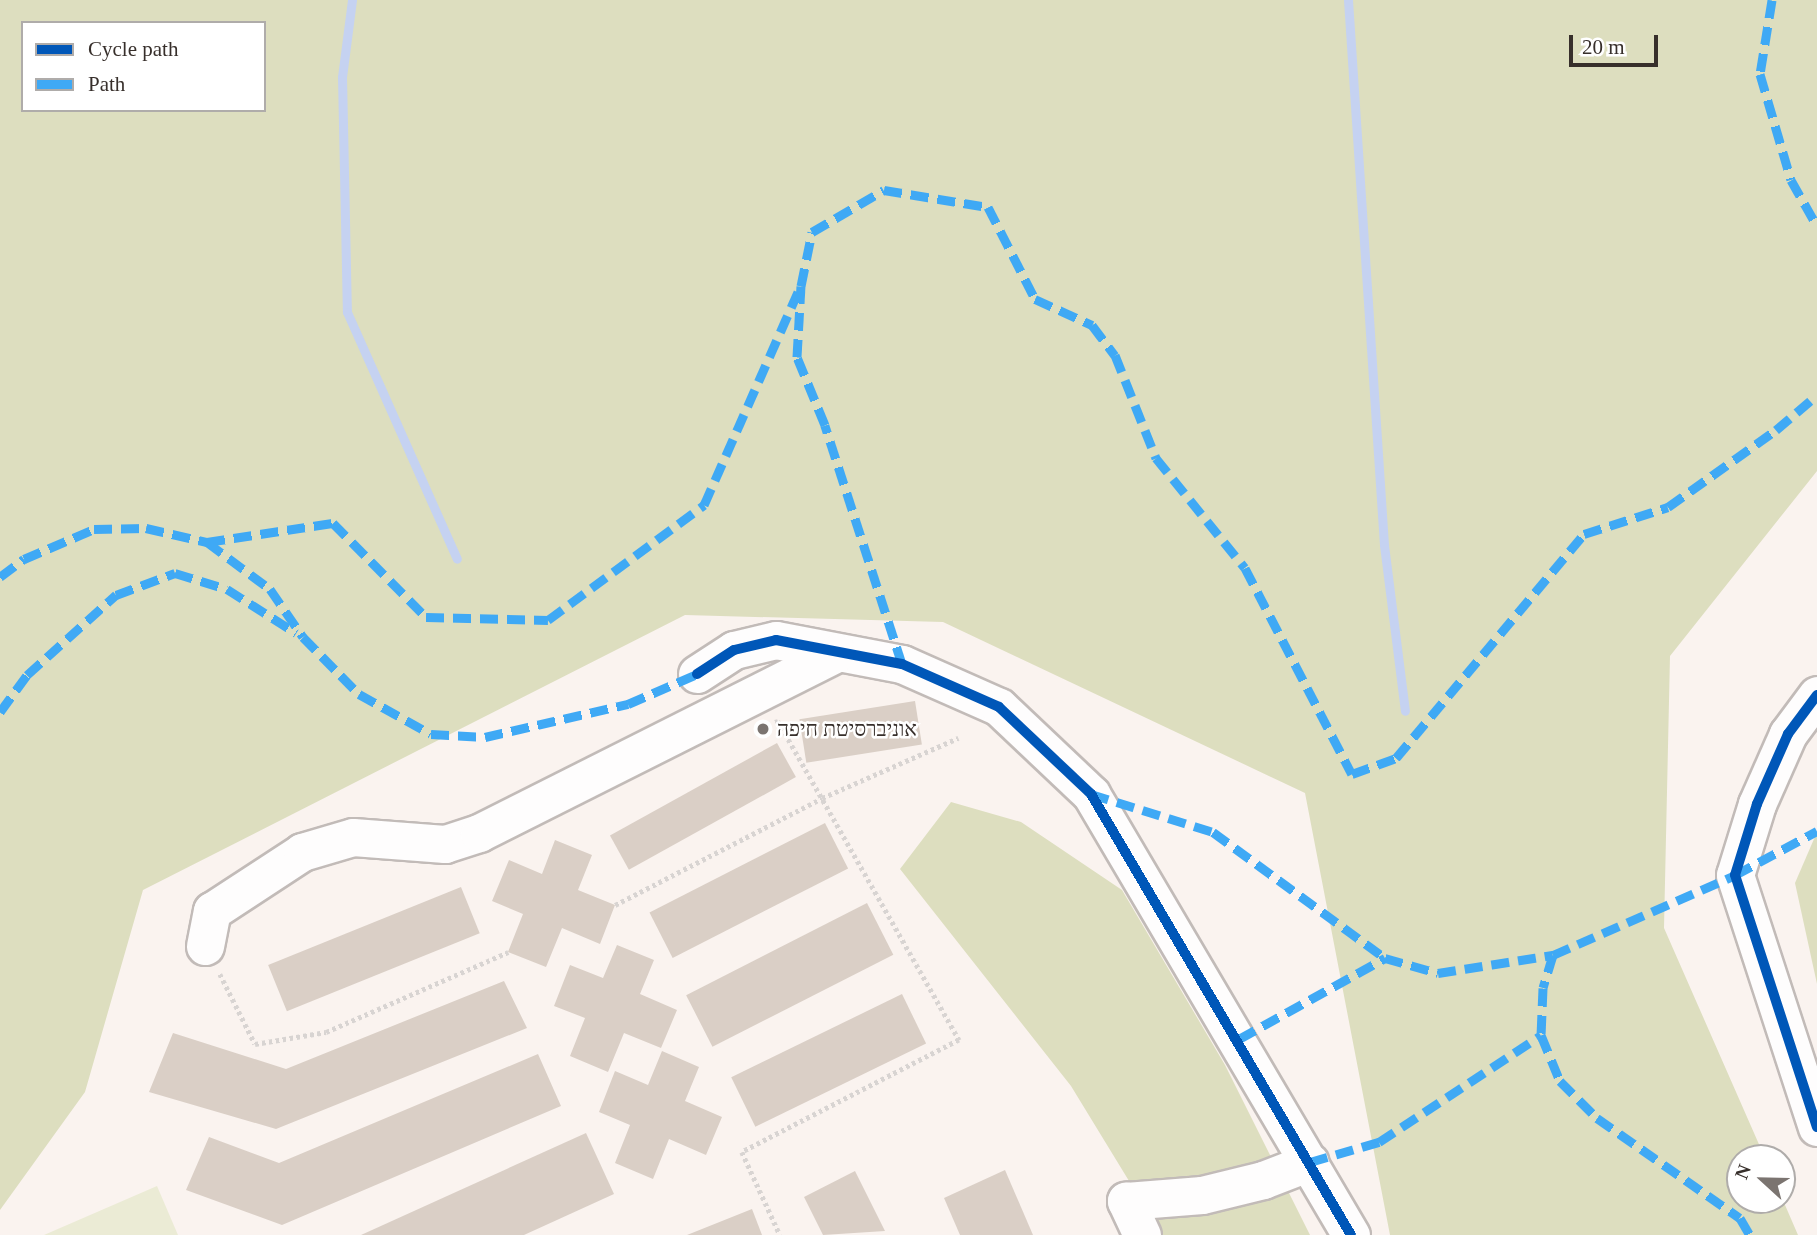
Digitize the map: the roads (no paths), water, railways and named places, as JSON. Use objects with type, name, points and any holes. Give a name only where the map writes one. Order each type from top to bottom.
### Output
[{"type":"street","points":[[697,674],[760,640],[902,664],[999,707],[1091,794],[1351,1235]]},
{"type":"street","points":[[205,946],[212,911],[302,852],[353,837],[445,844],[479,833],[836,653]]},
{"type":"street","points":[[1817,695],[1787,734],[1735,875],[1817,1127]]},
{"type":"street","points":[[1142,1235],[1126,1201],[1202,1195],[1264,1180],[1310,1162]]},
{"type":"waterway","points":[[352,0],[342,77],[347,312],[457,559]]},
{"type":"waterway","points":[[1348,0],[1384,545],[1405,711]]},
{"type":"place","name":"אוניברסיטת חיפה","points":[[763,729]]}]
